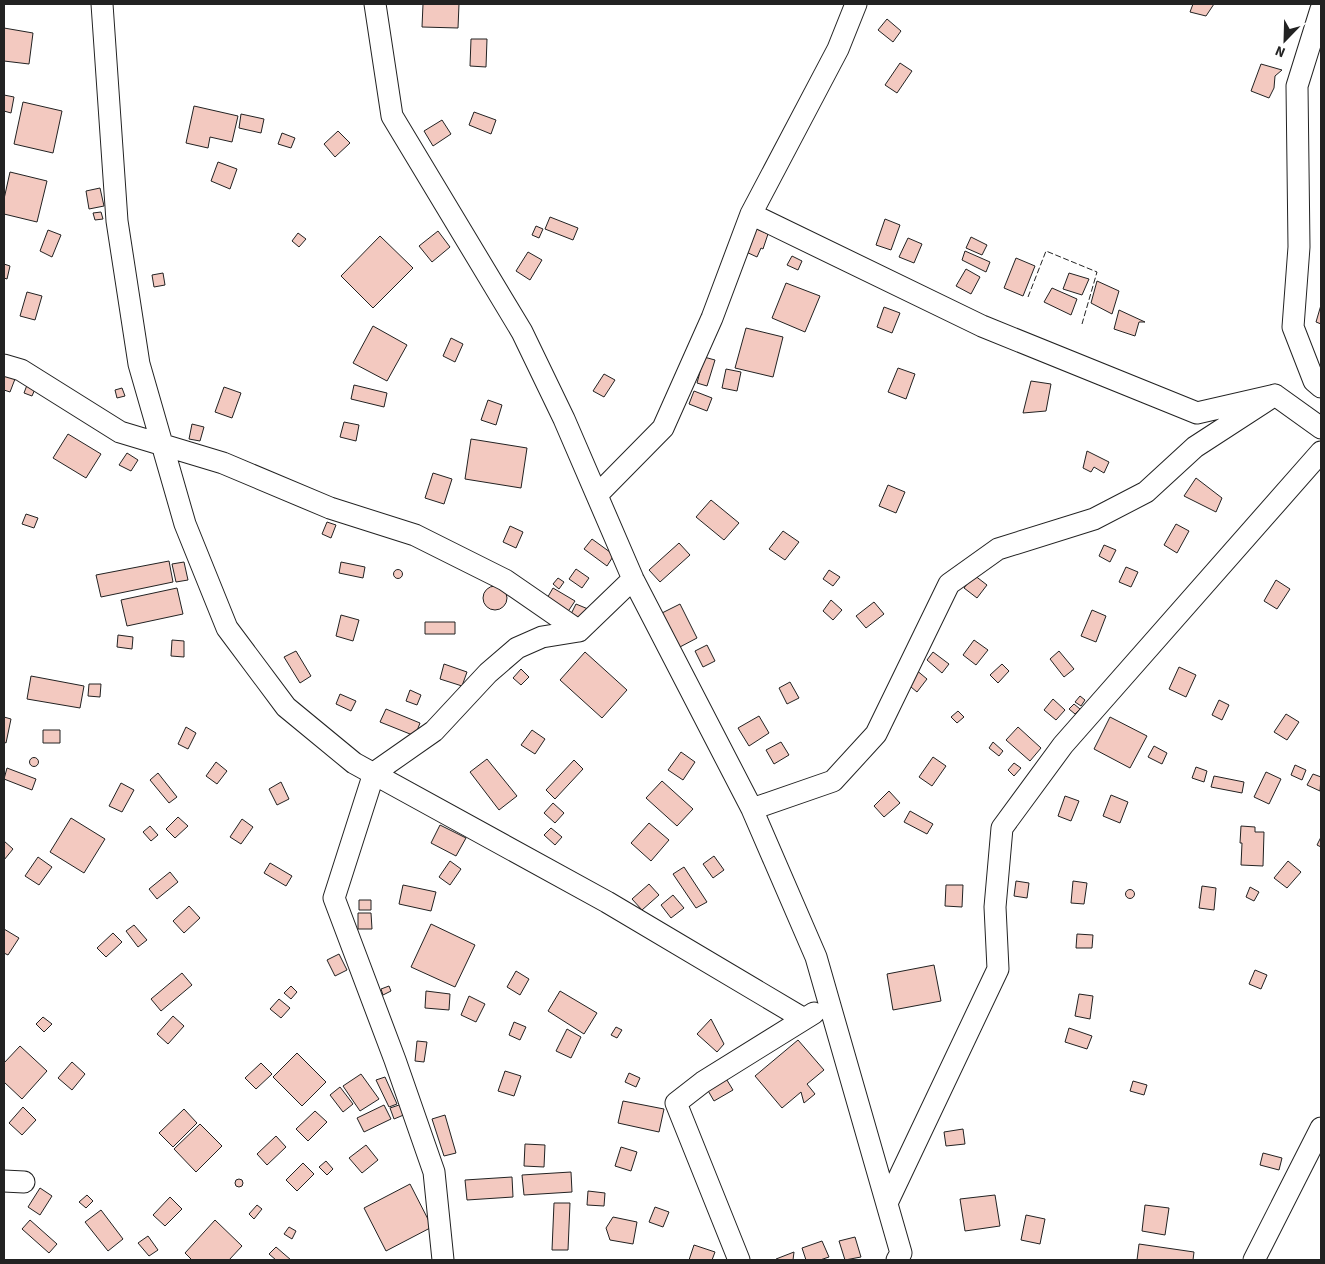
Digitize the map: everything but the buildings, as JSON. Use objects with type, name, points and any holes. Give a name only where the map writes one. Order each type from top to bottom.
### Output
[{"type":"street","points":[[102,4],[117,221],[138,364],[185,524],[227,628],[286,707],[354,762],[607,902],[804,1019]]},
{"type":"street","points":[[375,4],[392,116],[522,332],[564,419],[633,578],[752,809],[816,957],[901,1258]]},
{"type":"street","points":[[597,496],[663,428],[712,318],[752,214],[838,48],[856,4]]},
{"type":"street","points":[[1321,9],[1297,86],[1299,247],[1294,327],[1314,381],[1321,387]]},
{"type":"street","points":[[752,214],[982,326],[1197,413],[1275,395],[1321,428]]},
{"type":"street","points":[[4,365],[21,370],[120,432],[223,463],[330,508],[415,535],[505,580],[579,631]]},
{"type":"street","points":[[752,809],[833,781],[876,734],[949,584],[998,549],[1094,520],[1146,492],[1195,446],[1275,395]]},
{"type":"street","points":[[887,1203],[998,969],[995,907],[1002,828],[1064,745],[1321,452]]},
{"type":"street","points":[[443,1260],[434,1172],[395,1060],[334,898],[374,773],[434,731],[488,674],[517,648],[542,636],[579,631],[633,578]]},
{"type":"street","points":[[739,1260],[676,1103],[703,1082],[829,1003]]},
{"type":"street","points":[[1254,1260],[1321,1128]]},
{"type":"fence","points":[[1028,297],[1046,251],[1097,272],[1082,324]]}]
